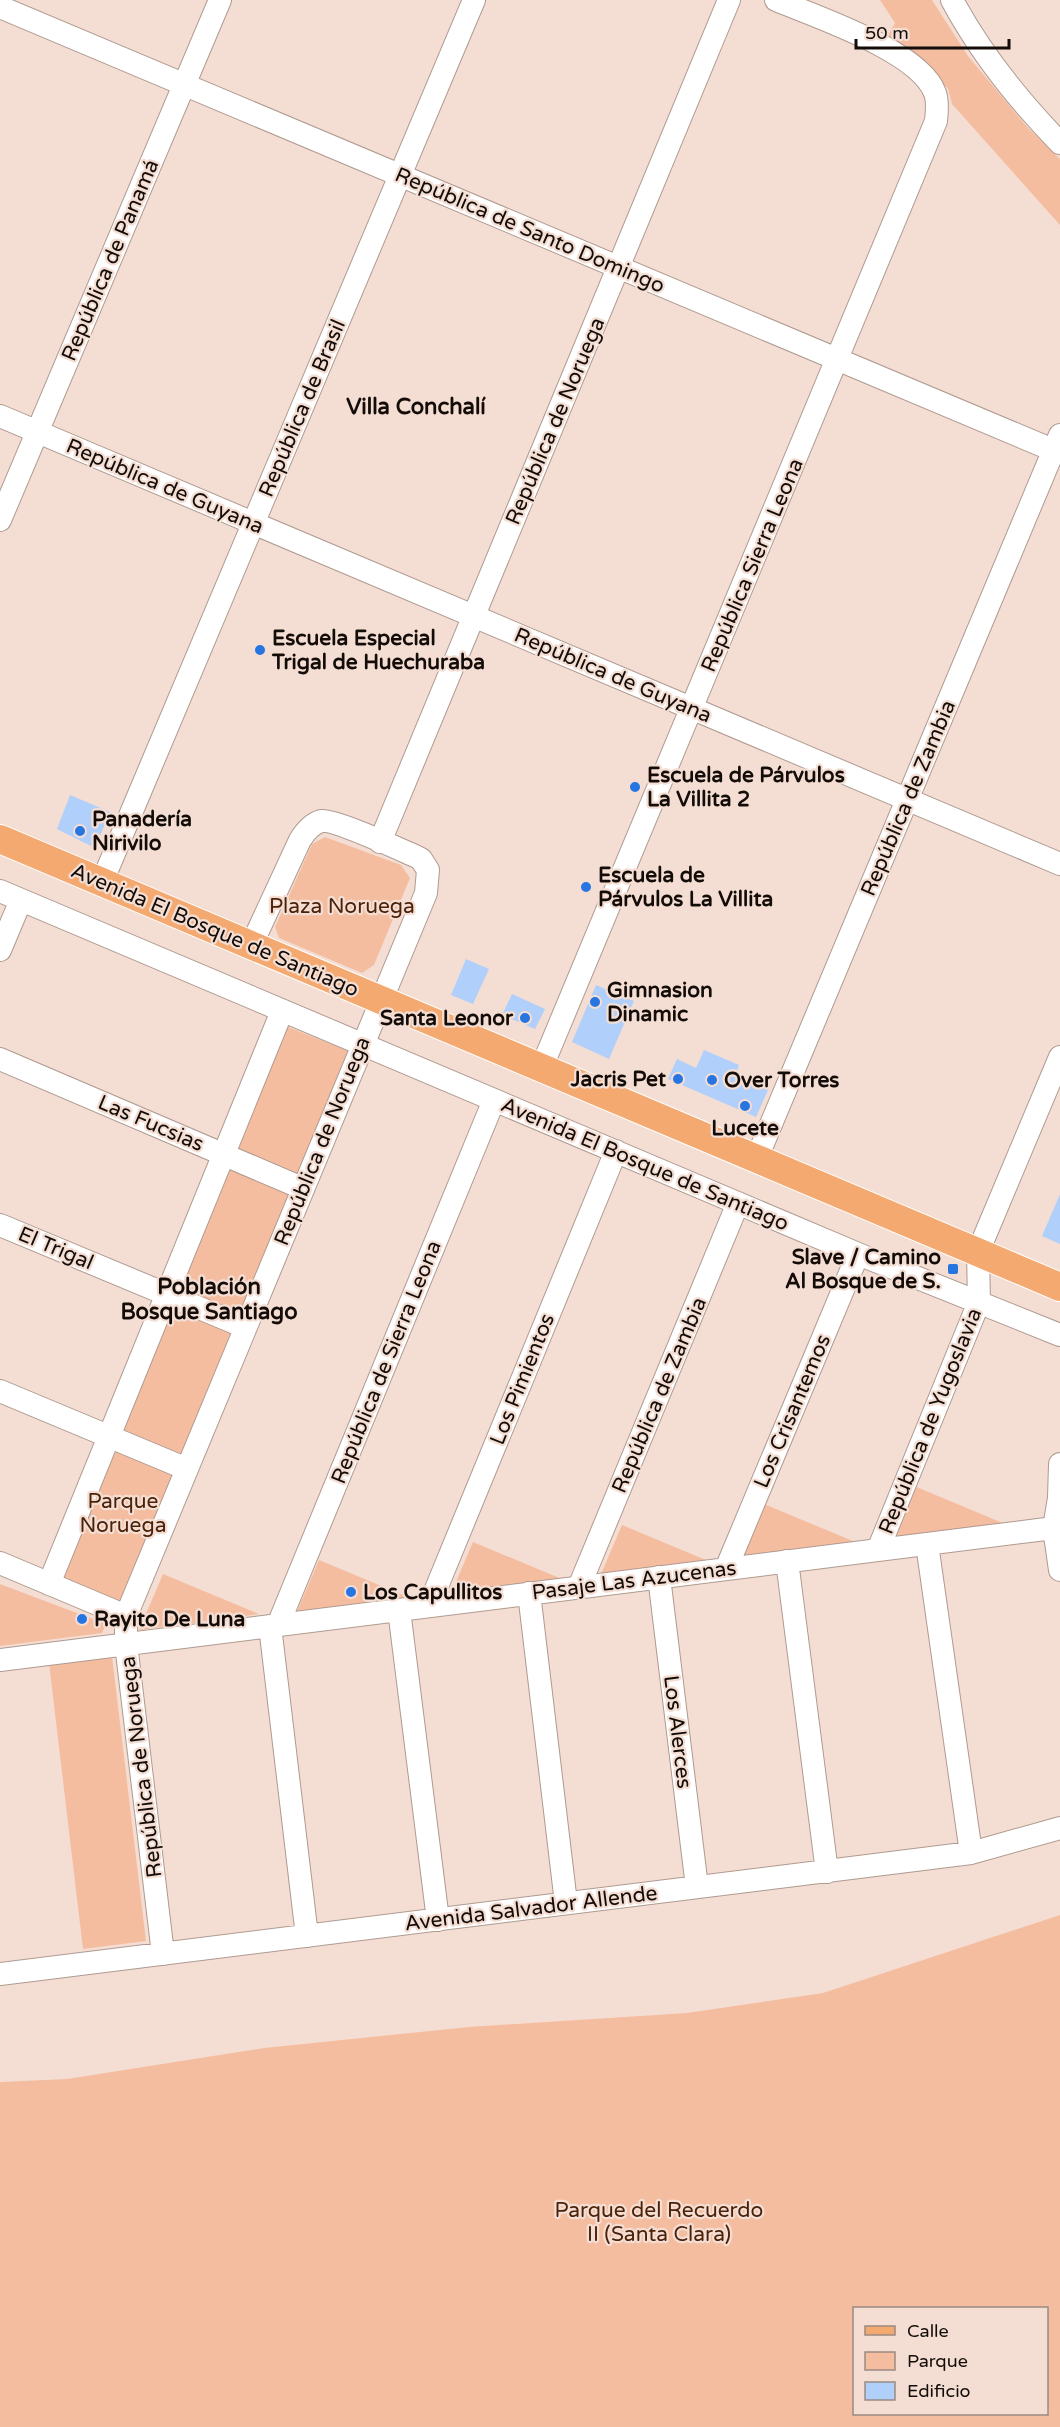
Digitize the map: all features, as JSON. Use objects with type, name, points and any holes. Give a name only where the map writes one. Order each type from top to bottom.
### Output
[{"type":"main road","name":"Avenida El Bosque de Santiago","points":[[0,839],[1060,1287]]},
{"type":"street","name":"República de Panamá","points":[[0,520],[220,0]]},
{"type":"street","name":"República de Brasil","points":[[102,882],[474,0]]},
{"type":"street","name":"República de Noruega","points":[[380,842],[729,0]]},
{"type":"street","name":"República Sierra Leona","points":[[541,1069],[934,130],[937,109],[935,93],[915,67],[883,46],[776,0]]},
{"type":"street","points":[[952,0],[987,57],[1060,143]]},
{"type":"street","name":"República de Santo Domingo","points":[[0,6],[838,359],[1058,446]]},
{"type":"street","name":"República de Guyana","points":[[0,417],[1060,864]]},
{"type":"street","name":"República de Zambia","points":[[756,1160],[1058,446]]},
{"type":"street","name":"República de Noruega","points":[[163,1954],[126,1644],[126,1616],[361,1044],[426,893],[428,870],[421,859],[328,821],[320,822],[308,828],[300,840],[251,946]]},
{"type":"street","name":"Avenida El Bosque de Santiago","points":[[0,891],[858,1254],[1060,1335]]},
{"type":"street","points":[[0,950],[21,900]]},
{"type":"street","points":[[49,1584],[282,1011]]},
{"type":"street","name":"República de Yugoslavia","points":[[878,1550],[979,1302],[978,1252],[1060,1057]]},
{"type":"street","name":"Las Fucsias","points":[[0,1059],[302,1188]]},
{"type":"street","name":"República de Sierra Leona","points":[[307,1936],[274,1625],[494,1100]]},
{"type":"street","name":"Los Pimientos","points":[[429,1606],[616,1151]]},
{"type":"street","name":"República de Zambia","points":[[579,1587],[738,1203]]},
{"type":"street","name":"El Trigal","points":[[0,1225],[245,1327]]},
{"type":"street","name":"Los Crisantemos","points":[[726,1569],[858,1254]]},
{"type":"street","points":[[0,1391],[187,1468]]},
{"type":"street","points":[[1060,1464],[1060,1498],[1054,1528],[1060,1570]]},
{"type":"street","name":"Pasaje Las Azucenas","points":[[0,1660],[1054,1528]]},
{"type":"street","name":"República de Yugoslavia","points":[[927,1544],[971,1853]]},
{"type":"street","points":[[787,1561],[827,1872]]},
{"type":"street","points":[[0,1563],[126,1616]]},
{"type":"street","name":"Los Alerces","points":[[659,1577],[697,1887]]},
{"type":"street","points":[[529,1593],[566,1903]]},
{"type":"street","points":[[399,1610],[438,1920]]},
{"type":"street","name":"Avenida Salvador Allende","points":[[0,1974],[971,1853],[1060,1828]]},
{"type":"green space","points":[[880,0],[932,0],[968,56],[1028,128],[1060,159],[1060,225],[952,104],[948,88],[887,37],[895,23]]},
{"type":"green space","name":"Plaza Noruega","points":[[325,837],[401,865],[410,878],[374,965],[362,973],[279,938],[275,927],[312,844]]},
{"type":"green space","name":"Parque Noruega","points":[[283,1025],[351,1052],[124,1608],[57,1578]]},
{"type":"green space","points":[[914,1486],[1010,1526],[891,1542]]},
{"type":"green space","points":[[764,1504],[860,1544],[740,1560]]},
{"type":"green space","points":[[622,1525],[718,1565],[598,1581]]},
{"type":"green space","points":[[473,1542],[569,1582],[449,1598]]},
{"type":"green space","points":[[319,1560],[415,1600],[295,1616]]},
{"type":"green space","points":[[163,1574],[259,1614],[139,1630]]},
{"type":"green space","points":[[0,1584],[106,1624],[102,1633],[0,1646]]},
{"type":"green space","points":[[112,1656],[146,1941],[83,1949],[49,1663]]},
{"type":"green space","name":"Parque del Recuerdo II (Santa Clara)","points":[[1060,1915],[1060,2427],[0,2427],[0,2082],[67,2079],[264,2048],[469,2027],[687,2013],[823,1993]]},
{"type":"building","points":[[70,795],[110,812],[95,848],[57,829]]},
{"type":"building","points":[[466,959],[489,969],[473,1004],[451,995]]},
{"type":"building","points":[[596,985],[634,1001],[609,1059],[572,1042]]},
{"type":"building","points":[[512,994],[545,1009],[535,1029],[502,1015]]},
{"type":"building","points":[[704,1050],[739,1065],[736,1074],[769,1088],[756,1117],[668,1079],[677,1059],[696,1068]]},
{"type":"building","points":[[1060,1194],[1060,1244],[1042,1236]]},
{"type":"place","name":"Escuela Especial Trigal de Huechuraba","points":[[260,650]]},
{"type":"place","name":"Escuela de Párvulos La Villita 2","points":[[635,787]]},
{"type":"place","name":"Panadería Nirivilo","points":[[80,831]]},
{"type":"place","name":"Escuela de Párvulos La Villita","points":[[586,887]]},
{"type":"place","name":"Gimnasion Dinamic","points":[[595,1002]]},
{"type":"place","name":"Santa Leonor","points":[[525,1018]]},
{"type":"place","name":"Jacris Pet","points":[[678,1079]]},
{"type":"place","name":"Over Torres","points":[[712,1080]]},
{"type":"place","name":"Lucete","points":[[745,1106]]},
{"type":"place","name":"Slave / Camino Al Bosque de S.","points":[[953,1269]]},
{"type":"place","name":"Los Capullitos","points":[[351,1592]]},
{"type":"place","name":"Rayito De Luna","points":[[82,1619]]},
{"type":"district","name":"Villa Conchalí","points":[[416,406]]},
{"type":"district","name":"Población Bosque Santiago","points":[[209,1298]]}]
